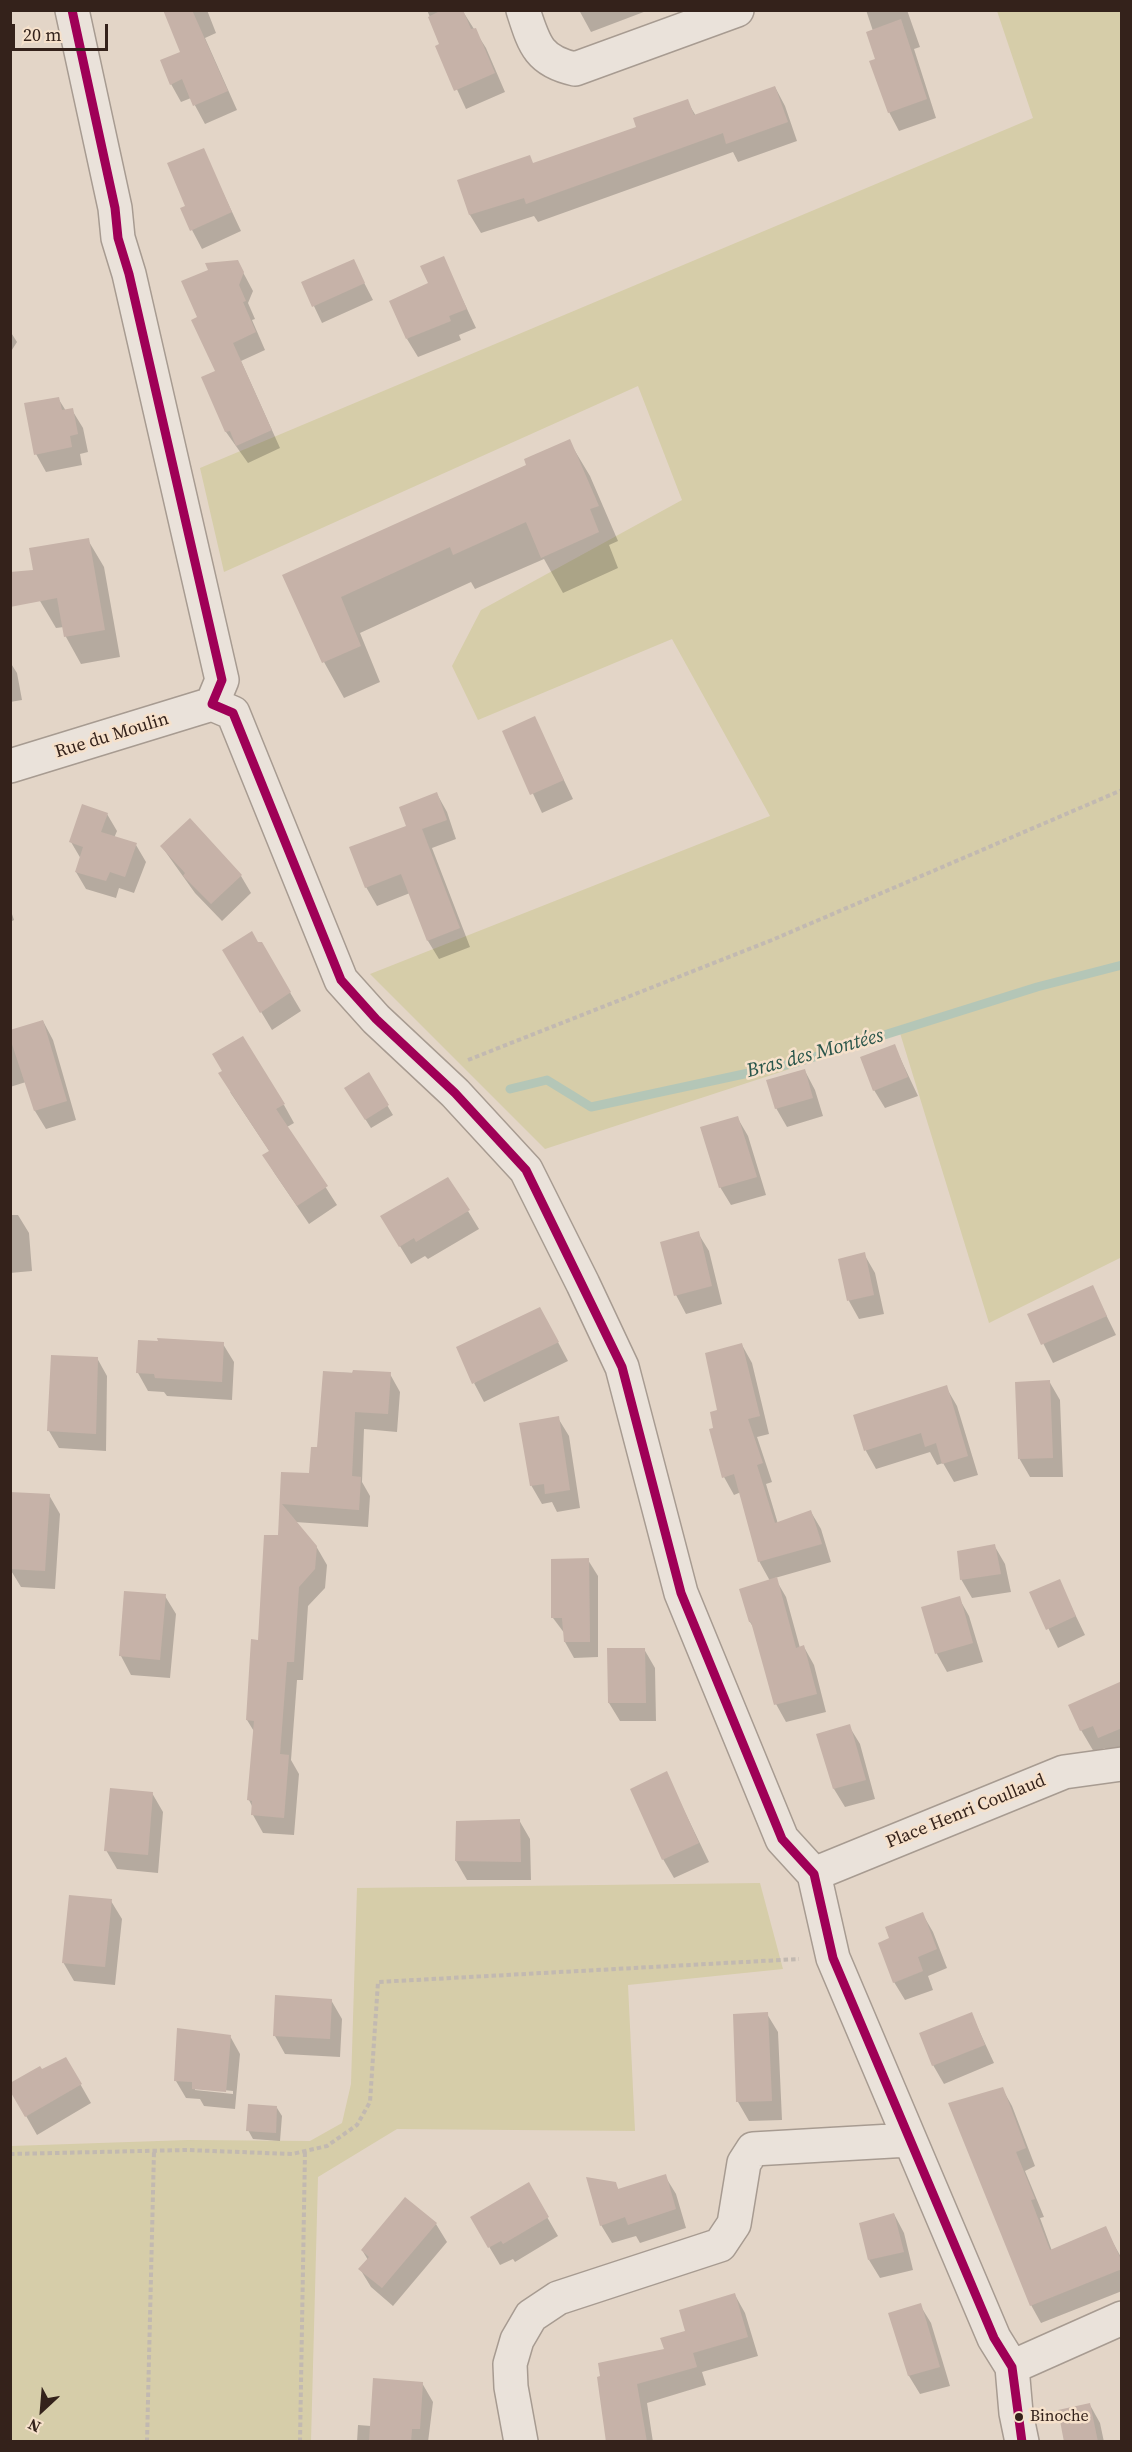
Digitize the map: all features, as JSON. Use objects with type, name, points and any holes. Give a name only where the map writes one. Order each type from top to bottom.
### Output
[{"type":"street","points":[[72,10],[115,208],[118,237],[129,274],[222,680],[212,704],[233,713],[341,980],[526,1170],[588,1294],[622,1367],[685,1604],[782,1839],[814,1874],[833,1958],[994,2338],[1012,2367],[1016,2413],[1022,2442]]},
{"type":"street","points":[[523,10],[535,45],[544,57],[559,65],[575,69],[737,10]]},
{"type":"street","name":"Rue du Moulin","points":[[10,766],[212,704]]},
{"type":"street","name":"Place Henri Coullaud","points":[[814,1874],[1064,1772],[1122,1764]]},
{"type":"street","points":[[521,2442],[511,2387],[510,2364],[517,2340],[531,2316],[558,2298],[720,2245],[734,2224],[744,2163],[753,2150],[909,2139]]},
{"type":"street","points":[[1012,2367],[1122,2318]]},
{"type":"path","points":[[434,1074],[772,940],[1122,790]]},
{"type":"path","points":[[10,2154],[154,2151],[292,2154],[327,2146],[357,2125],[370,2102],[378,1982],[833,1958]]},
{"type":"path","points":[[147,2442],[154,2151]]},
{"type":"path","points":[[300,2442],[305,2151]]},
{"type":"shaded area","points":[[997,11],[1121,11],[1122,1257],[989,1323],[900,1033],[545,1149],[370,974],[770,816],[672,639],[478,720],[452,666],[481,610],[682,500],[638,386],[224,572],[200,468],[1033,118]]},
{"type":"shaded area","points":[[760,1883],[783,1969],[628,1985],[635,2131],[397,2129],[318,2177],[311,2441],[11,2441],[11,2146],[188,2140],[310,2141],[342,2123],[351,2084],[357,1888]]},
{"type":"building","points":[[163,10],[192,10],[228,91],[193,106],[182,79],[170,85],[160,60],[180,52]]},
{"type":"building","points":[[442,10],[463,10],[471,29],[476,28],[495,73],[454,91],[435,46],[439,44],[428,17]]},
{"type":"building","points":[[901,19],[927,99],[888,113],[869,61],[875,59],[866,32]]},
{"type":"building","points":[[775,86],[788,122],[726,144],[723,133],[526,204],[524,198],[469,215],[457,180],[530,155],[533,163],[636,127],[633,118],[688,99],[694,115]]},
{"type":"building","points":[[204,148],[232,212],[190,231],[180,208],[185,206],[167,163]]},
{"type":"building","points":[[444,256],[467,309],[449,316],[451,321],[406,339],[389,301],[428,283],[420,266]]},
{"type":"building","points":[[354,259],[365,283],[312,307],[301,282]]},
{"type":"building","points":[[238,260],[244,272],[239,285],[246,301],[243,302],[256,332],[233,343],[272,430],[236,446],[230,431],[225,432],[201,377],[215,371],[191,320],[197,317],[181,281],[208,270],[205,263]]},
{"type":"building","points":[[59,397],[62,410],[73,408],[78,434],[70,436],[72,447],[34,455],[24,403]]},
{"type":"building","points":[[570,439],[599,506],[590,509],[599,532],[541,558],[526,522],[453,555],[450,547],[341,597],[361,646],[322,663],[282,575],[526,465],[524,459]]},
{"type":"building","points":[[89,538],[105,630],[64,637],[57,598],[10,607],[10,572],[33,570],[29,548]]},
{"type":"building","points":[[535,716],[564,780],[530,795],[502,731]]},
{"type":"building","points":[[437,792],[447,820],[422,829],[460,928],[427,941],[401,874],[365,888],[349,847],[406,826],[399,807]]},
{"type":"building","points":[[82,804],[108,813],[101,832],[137,843],[125,877],[110,872],[106,881],[75,872],[83,847],[69,842]]},
{"type":"building","points":[[190,818],[242,875],[211,904],[183,876],[185,873],[160,846]]},
{"type":"building","points":[[252,931],[258,942],[262,942],[291,992],[260,1013],[222,950]]},
{"type":"building","points":[[43,1020],[67,1101],[34,1111],[10,1038],[10,1030]]},
{"type":"building","points":[[243,1036],[285,1104],[276,1109],[328,1186],[297,1206],[262,1155],[269,1151],[218,1073],[222,1071],[212,1054]]},
{"type":"building","points":[[895,1044],[908,1077],[873,1091],[860,1057]]},
{"type":"building","points":[[805,1069],[813,1098],[775,1109],[766,1080]]},
{"type":"building","points":[[369,1072],[389,1105],[365,1120],[344,1088]]},
{"type":"building","points":[[738,1116],[757,1177],[719,1188],[700,1127]]},
{"type":"building","points":[[448,1177],[470,1210],[416,1242],[414,1238],[399,1247],[380,1216]]},
{"type":"building","points":[[699,1231],[712,1286],[674,1296],[660,1242]]},
{"type":"building","points":[[865,1252],[874,1295],[847,1301],[838,1259]]},
{"type":"building","points":[[1093,1285],[1107,1316],[1041,1345],[1027,1314]]},
{"type":"building","points":[[540,1307],[559,1342],[472,1384],[456,1347]]},
{"type":"building","points":[[157,1338],[224,1342],[222,1382],[155,1378],[154,1374],[136,1373],[138,1340],[158,1341]]},
{"type":"building","points":[[742,1343],[760,1416],[748,1419],[763,1463],[757,1465],[775,1523],[811,1510],[822,1544],[758,1562],[734,1474],[722,1478],[709,1429],[713,1428],[710,1412],[717,1410],[705,1353]]},
{"type":"building","points":[[51,1355],[98,1357],[96,1434],[47,1431]]},
{"type":"building","points":[[353,1370],[391,1372],[388,1414],[355,1412],[352,1476],[361,1477],[359,1510],[282,1504],[317,1546],[315,1569],[299,1587],[294,1662],[287,1662],[280,1754],[289,1755],[284,1818],[251,1815],[252,1801],[247,1800],[254,1721],[246,1720],[251,1639],[258,1640],[264,1535],[278,1535],[281,1472],[309,1473],[311,1447],[317,1447],[323,1371],[352,1373]]},
{"type":"building","points":[[1050,1380],[1053,1458],[1018,1459],[1015,1382]]},
{"type":"building","points":[[947,1385],[968,1456],[942,1464],[936,1443],[925,1447],[921,1433],[864,1451],[853,1415]]},
{"type":"building","points":[[559,1416],[570,1490],[545,1494],[544,1484],[530,1486],[519,1423]]},
{"type":"building","points":[[10,1492],[50,1494],[45,1571],[10,1569]]},
{"type":"building","points":[[995,1544],[1001,1574],[960,1580],[957,1551]]},
{"type":"building","points":[[589,1558],[590,1642],[564,1642],[562,1618],[551,1618],[551,1559]]},
{"type":"building","points":[[777,1577],[796,1648],[804,1645],[817,1694],[774,1705],[751,1622],[749,1622],[739,1589]]},
{"type":"building","points":[[1060,1579],[1076,1616],[1046,1630],[1029,1592]]},
{"type":"building","points":[[124,1591],[166,1594],[160,1660],[119,1656]]},
{"type":"building","points":[[960,1596],[973,1643],[935,1654],[921,1607]]},
{"type":"building","points":[[607,1648],[645,1648],[646,1703],[608,1703]]},
{"type":"building","points":[[1122,1681],[1122,1728],[1098,1738],[1093,1726],[1080,1731],[1068,1705]]},
{"type":"building","points":[[850,1724],[866,1780],[833,1789],[816,1734]]},
{"type":"building","points":[[667,1771],[699,1843],[662,1860],[630,1789]]},
{"type":"building","points":[[110,1788],[153,1792],[148,1855],[104,1851]]},
{"type":"building","points":[[520,1819],[521,1862],[455,1861],[456,1821]]},
{"type":"building","points":[[69,1895],[112,1899],[105,1967],[62,1963]]},
{"type":"building","points":[[923,1912],[937,1949],[918,1957],[923,1971],[893,1983],[878,1943],[889,1938],[885,1927]]},
{"type":"building","points":[[275,1995],[332,1999],[330,2039],[273,2036]]},
{"type":"building","points":[[768,2012],[772,2101],[736,2102],[733,2014]]},
{"type":"building","points":[[972,2012],[985,2045],[932,2066],[919,2033]]},
{"type":"building","points":[[177,2028],[231,2035],[226,2092],[192,2089],[192,2082],[174,2081]]},
{"type":"building","points":[[66,2057],[82,2084],[25,2117],[10,2091],[10,2083],[40,2066],[42,2069]]},
{"type":"building","points":[[1003,2087],[1026,2148],[1016,2152],[1035,2199],[1031,2200],[1050,2250],[1106,2226],[1122,2262],[1122,2269],[1030,2306],[948,2103]]},
{"type":"building","points":[[248,2104],[277,2106],[276,2133],[246,2131]]},
{"type":"building","points":[[666,2174],[676,2209],[628,2225],[625,2217],[600,2226],[586,2177],[616,2182],[618,2189]]},
{"type":"building","points":[[529,2182],[549,2217],[503,2244],[501,2241],[488,2248],[470,2217]]},
{"type":"building","points":[[405,2197],[437,2223],[382,2288],[358,2269],[369,2257],[361,2250]]},
{"type":"building","points":[[894,2213],[904,2252],[868,2260],[859,2223]]},
{"type":"building","points":[[735,2293],[748,2337],[693,2353],[697,2367],[637,2384],[647,2442],[606,2442],[597,2377],[600,2376],[598,2363],[664,2349],[660,2338],[685,2331],[679,2310]]},
{"type":"building","points":[[921,2303],[940,2367],[908,2376],[888,2313]]},
{"type":"building","points":[[373,2378],[423,2382],[420,2429],[412,2429],[411,2442],[369,2442]]},
{"type":"building","points":[[1090,2403],[1098,2442],[1064,2442],[1058,2410]]},
{"type":"waterway","name":"Bras des Montées","points":[[510,1089],[547,1080],[591,1107],[795,1063],[1037,987],[1122,965]]},
{"type":"transit line","points":[[72,10],[115,208],[118,238],[129,274],[222,680],[212,704],[233,713],[341,980],[376,1019],[455,1093],[526,1170],[622,1367],[681,1593],[782,1839],[814,1874],[833,1958],[994,2338],[1012,2367],[1022,2442]]},
{"type":"place","name":"Binoche","points":[[1019,2417]]}]
